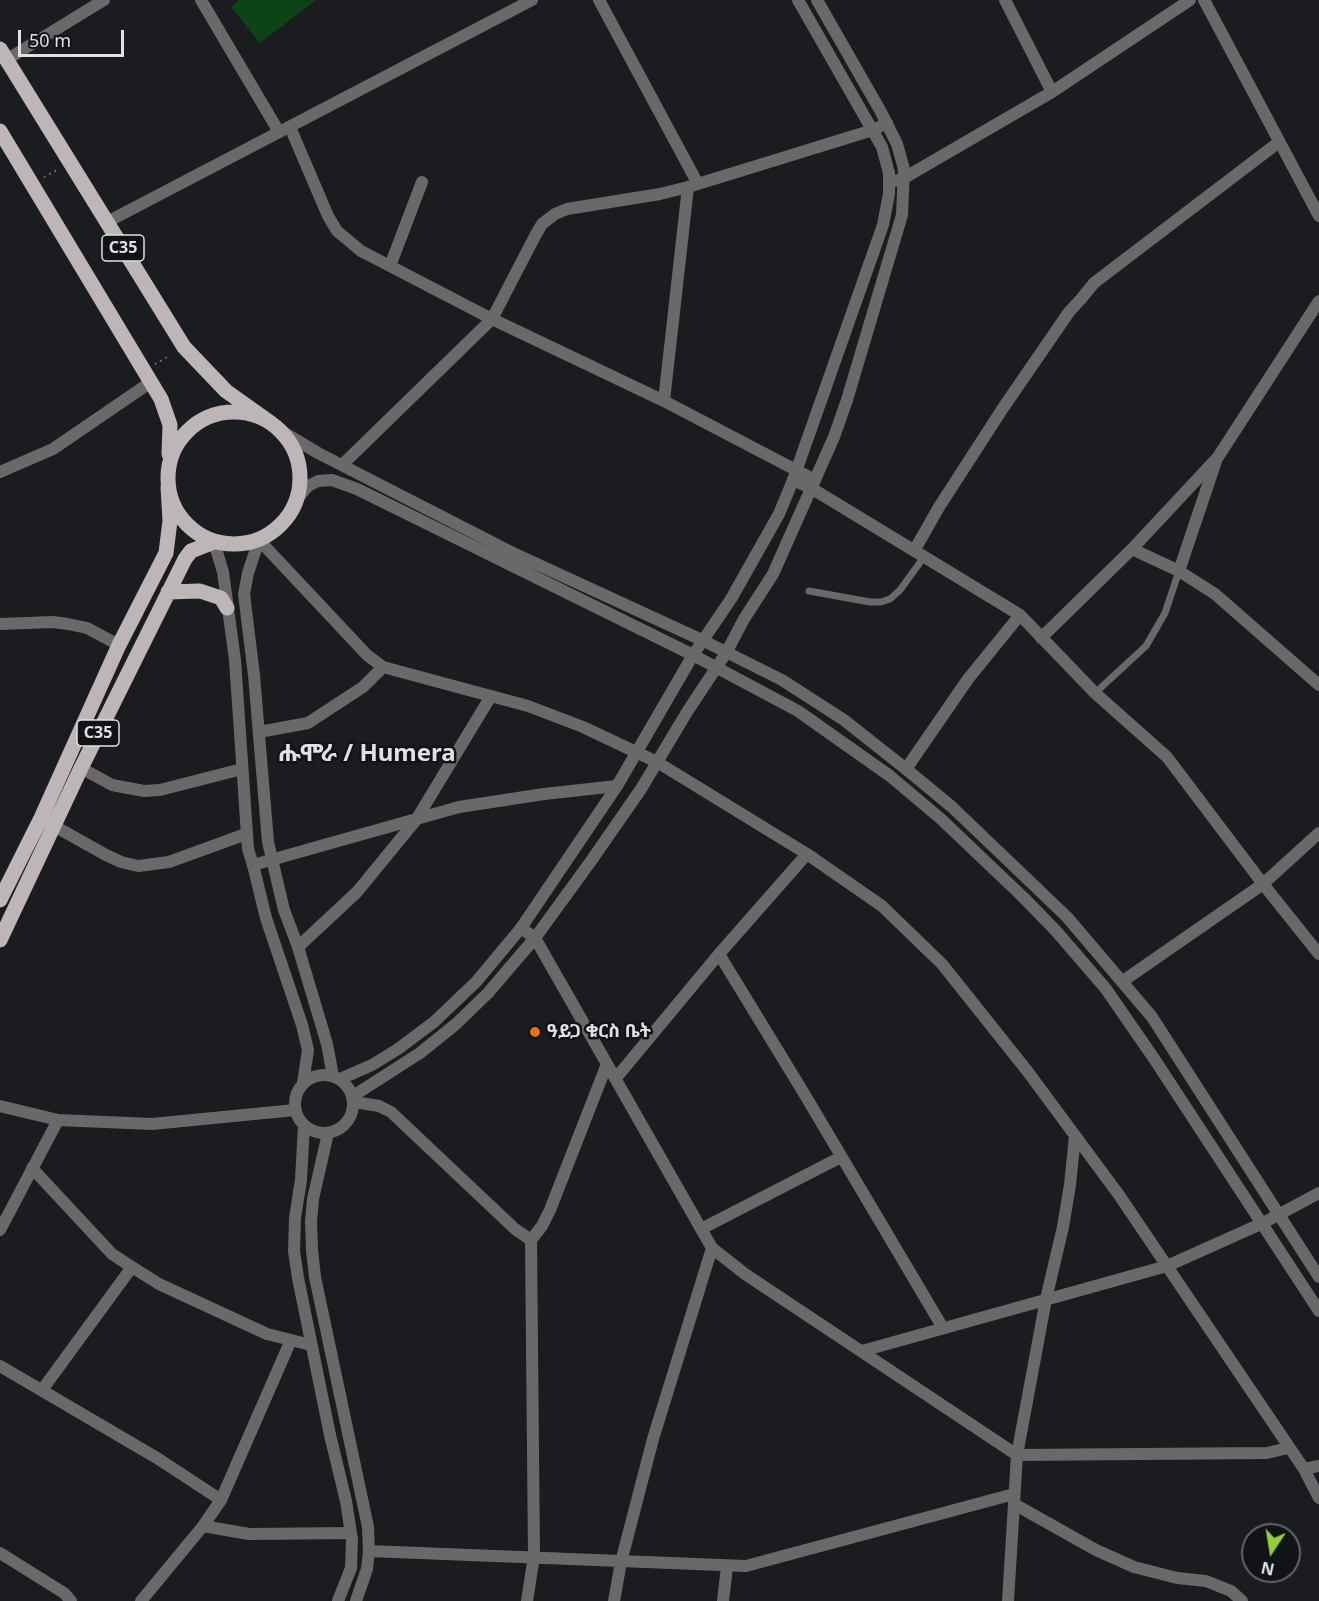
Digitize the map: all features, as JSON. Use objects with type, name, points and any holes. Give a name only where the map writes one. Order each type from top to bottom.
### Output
[{"type":"main road","name":"C35","points":[[3,55],[184,347],[226,391],[274,426],[289,441],[299,464],[301,481],[297,500],[283,524],[268,536],[232,545],[214,542],[195,532],[174,508],[168,479],[171,457],[177,443],[204,419],[218,414],[240,412],[256,416],[274,426]]},
{"type":"main road","name":"C35","points":[[0,940],[119,645],[166,554],[170,521],[168,479],[170,425],[161,399],[32,185],[3,142]]},
{"type":"main road","name":"C35","points":[[0,900],[4,884],[81,768],[185,559],[191,551],[214,542]]},
{"type":"main road","points":[[168,592],[200,591],[220,598],[227,608]]},
{"type":"street","points":[[3,55],[104,0]]},
{"type":"street","points":[[201,0],[284,130],[337,231],[361,250],[390,266],[492,319],[664,401],[813,484],[919,554],[1020,615],[1095,693],[1167,757],[1319,954]]},
{"type":"street","points":[[107,222],[532,0]]},
{"type":"street","points":[[599,0],[693,186],[664,401]]},
{"type":"street","points":[[336,1077],[372,1065],[434,1022],[476,982],[521,928],[541,902],[637,754],[779,514],[795,476],[883,225],[889,194],[889,172],[882,147],[798,0]]},
{"type":"street","points":[[353,1099],[420,1053],[456,1024],[488,993],[535,938],[641,789],[717,668],[744,619],[773,574],[813,484],[847,400],[885,274],[902,215],[904,178],[897,144],[887,123],[818,0]]},
{"type":"street","points":[[1005,0],[1052,92]]},
{"type":"street","points":[[889,183],[904,178],[1052,92],[1190,0]]},
{"type":"street","points":[[1204,0],[1319,216]]},
{"type":"street","points":[[342,465],[492,319],[542,224],[555,214],[567,209],[660,194],[693,186],[873,130],[887,123]]},
{"type":"street","points":[[919,554],[939,507],[1069,312],[1094,283],[1279,142]]},
{"type":"street","points":[[390,266],[422,182]]},
{"type":"street","points":[[1041,638],[1132,549],[1218,457],[1319,301]]},
{"type":"street","points":[[0,472],[8,471],[53,449],[147,376]]},
{"type":"street","points":[[274,426],[512,559],[798,711],[890,776],[941,819],[1057,932],[1106,989],[1263,1223],[1319,1311]]},
{"type":"street","points":[[1179,571],[1218,457]]},
{"type":"street","points":[[297,500],[308,486],[318,481],[332,480],[357,489],[512,559],[704,641],[782,680],[826,708],[952,807],[1067,917],[1123,981],[1152,1017],[1319,1277]]},
{"type":"street","points":[[336,1077],[298,947],[284,910],[268,842],[244,594],[259,540],[367,655],[383,667],[528,706],[583,727],[657,762],[807,854],[882,906],[942,964],[1075,1136],[1167,1266],[1304,1469],[1319,1498]]},
{"type":"street","points":[[214,542],[223,572],[235,660],[248,849],[266,918],[302,1025],[308,1050],[303,1083],[296,1096],[295,1110],[304,1125],[319,1133],[337,1131],[350,1119],[353,1099],[346,1083],[336,1077],[322,1074],[303,1083]]},
{"type":"street","points":[[1132,549],[1179,571],[1227,602],[1319,685]]},
{"type":"street","points":[[906,769],[968,679],[1020,615]]},
{"type":"street","points":[[0,624],[53,621],[87,628],[119,645]]},
{"type":"street","points":[[259,732],[308,723],[363,687],[383,667]]},
{"type":"street","points":[[298,947],[357,892],[416,820],[491,696]]},
{"type":"street","points":[[81,768],[112,785],[144,791],[160,790],[242,769]]},
{"type":"street","points":[[253,865],[459,807],[617,786]]},
{"type":"street","points":[[47,822],[106,855],[138,866],[169,862],[246,834]]},
{"type":"street","points":[[1123,981],[1263,884],[1319,833]]},
{"type":"street","points":[[616,1078],[719,954],[807,854]]},
{"type":"street","points":[[991,867],[1001,854]]},
{"type":"street","points":[[521,928],[535,938],[712,1248],[745,1274],[1017,1455],[1267,1453],[1288,1448]]},
{"type":"street","points":[[719,954],[943,1328]]},
{"type":"street","points":[[527,1601],[534,1556],[531,1240],[542,1226],[550,1210],[607,1064]]},
{"type":"street","points":[[353,1099],[380,1106],[391,1112],[515,1229],[531,1240]]},
{"type":"street","points":[[0,1106],[58,1120],[152,1124],[295,1110]]},
{"type":"street","points":[[0,1230],[58,1120]]},
{"type":"street","points":[[304,1125],[294,1251],[311,1345],[351,1533],[351,1568],[338,1601]]},
{"type":"street","points":[[328,1133],[313,1199],[312,1250],[315,1277],[368,1527],[369,1551],[364,1578],[356,1601]]},
{"type":"street","points":[[1008,1601],[1017,1455],[1066,1206],[1075,1136]]},
{"type":"street","points":[[702,1229],[841,1157]]},
{"type":"street","points":[[32,1168],[112,1254],[132,1267],[159,1284],[267,1334],[311,1345]]},
{"type":"street","points":[[862,1351],[1167,1266],[1263,1223],[1319,1193]]},
{"type":"street","points":[[614,1601],[621,1562],[653,1439],[712,1248]]},
{"type":"street","points":[[42,1390],[132,1267]]},
{"type":"street","points":[[141,1601],[204,1526],[221,1500],[291,1340]]},
{"type":"street","points":[[0,1366],[157,1458],[221,1500]]},
{"type":"street","points":[[1304,1469],[1319,1466]]},
{"type":"street","points":[[369,1551],[746,1566],[1014,1499],[1096,1550],[1134,1567],[1177,1578],[1206,1581],[1231,1591],[1242,1601]]},
{"type":"street","points":[[204,1526],[249,1534],[351,1533]]},
{"type":"street","points":[[0,1553],[64,1593],[71,1601]]},
{"type":"street","points":[[723,1601],[727,1567]]},
{"type":"lane","points":[[809,591],[881,602],[900,590],[919,554]]},
{"type":"lane","points":[[1095,693],[1146,646],[1165,614],[1179,571]]},
{"type":"path","points":[[32,185],[70,162]]},
{"type":"path","points":[[147,376],[184,347]]},
{"type":"green space","points":[[239,0],[316,0],[260,43],[231,7]]},
{"type":"place","name":"ዓይጋ ቁርስ ቤት","points":[[535,1032]]},
{"type":"district","name":"ሑሞራ / Humera","points":[[367,754]]}]
